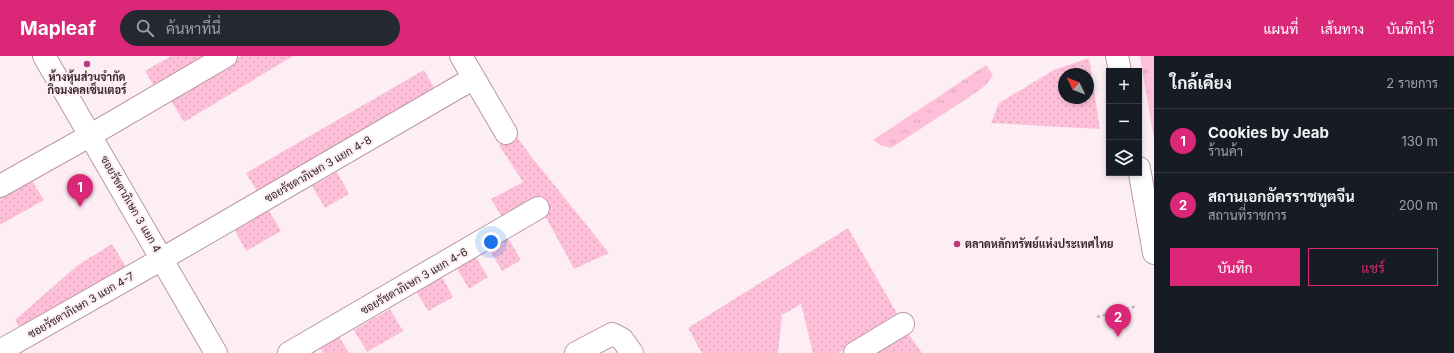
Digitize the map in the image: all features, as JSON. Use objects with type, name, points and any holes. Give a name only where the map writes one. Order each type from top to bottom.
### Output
[{"type":"street","name":"ซอยรัชดาภิเษก 3 แยก 4","points":[[44,56],[216,353]]},
{"type":"street","points":[[0,186],[226,56]]},
{"type":"street","points":[[461,56],[506,132]]},
{"type":"street","points":[[1117,56],[1119,68]]},
{"type":"street","name":"ซอยรัชดาภิเษก 3 แยก 4-8","points":[[162,259],[474,78]]},
{"type":"street","points":[[1140,176],[1154,253]]},
{"type":"street","name":"ซอยรัชดาภิเษก 3 แยก 4-6","points":[[289,353],[538,208]]},
{"type":"street","name":"ซอยรัชดาภิเษก 3 แยก 4-7","points":[[0,351],[162,259]]},
{"type":"street","points":[[854,353],[903,324]]},
{"type":"street","points":[[576,353],[612,334],[622,338],[632,353]]},
{"type":"path","points":[[1097,317],[1138,306]]},
{"type":"green space","points":[[171,56],[205,56],[154,86],[145,71]]},
{"type":"green space","points":[[241,56],[293,56],[184,122],[170,99]]},
{"type":"green space","points":[[1140,56],[1154,56],[1154,140]]},
{"type":"green space","points":[[1089,58],[1091,68],[1060,68]]},
{"type":"green space","points":[[986,65],[993,75],[986,85],[968,98],[891,148],[880,145],[873,140]]},
{"type":"green space","points":[[1058,69],[1058,104],[1094,104],[1094,90],[1100,129],[991,123],[999,103]]},
{"type":"green space","points":[[424,70],[436,91],[258,193],[246,173]]},
{"type":"green space","points":[[517,137],[609,253],[574,269],[536,199],[502,217],[491,199],[523,182],[499,145]]},
{"type":"green space","points":[[337,172],[349,194],[325,208],[312,186]]},
{"type":"green space","points":[[32,181],[44,200],[0,225],[0,198]]},
{"type":"green space","points":[[268,209],[281,231],[246,251],[234,229]]},
{"type":"green space","points":[[848,228],[899,317],[839,353],[813,353],[801,304],[782,315],[778,353],[702,353],[688,328]]},
{"type":"green space","points":[[508,238],[521,260],[502,271],[489,249]]},
{"type":"green space","points":[[112,244],[126,267],[22,331],[15,320],[78,265]]},
{"type":"green space","points":[[475,256],[488,277],[469,289],[456,267]]},
{"type":"green space","points":[[441,275],[453,297],[428,311],[415,289]]},
{"type":"green space","points":[[390,309],[403,331],[367,352],[354,330]]},
{"type":"green space","points":[[908,333],[922,353],[875,353]]},
{"type":"green space","points":[[338,335],[349,353],[323,353],[319,347]]},
{"type":"place","name":"ห้างหุ้นส่วนจำกัด กิจมงคลเซ็นเตอร์","points":[[87,64]]},
{"type":"place","name":"Cookies by Jeab","points":[[80,207]]},
{"type":"place","name":"ตลาดหลักทรัพย์แห่งประเทศไทย","points":[[957,244]]},
{"type":"place","name":"สถานเอกอัครราชทูตจีน","points":[[1118,337]]}]
